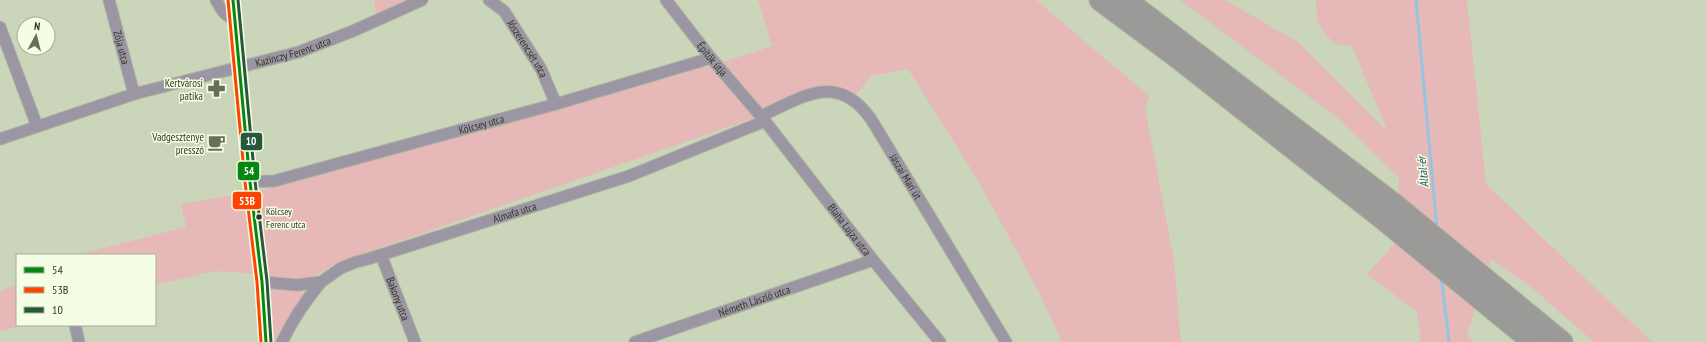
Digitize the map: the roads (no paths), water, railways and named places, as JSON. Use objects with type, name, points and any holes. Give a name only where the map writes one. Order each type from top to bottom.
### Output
[{"type":"highway","points":[[1100,0],[1389,212],[1501,292],[1562,342]]},
{"type":"highway","points":[[1126,0],[1389,212],[1501,316],[1533,342]]},
{"type":"street","name":"Zója utca","points":[[109,0],[134,94]]},
{"type":"street","points":[[216,0],[222,11],[228,17],[235,19]]},
{"type":"street","points":[[233,0],[250,182],[262,282],[266,342]]},
{"type":"street","name":"Kazinczy Ferenc utca","points":[[0,139],[134,94],[299,52],[353,31],[422,0]]},
{"type":"street","name":"Jószerencsét utca","points":[[489,0],[504,11],[541,69],[556,104]]},
{"type":"street","name":"Építők útja","points":[[666,0],[711,58],[763,118]]},
{"type":"street","points":[[0,27],[37,126]]},
{"type":"street","name":"Kölcsey utca","points":[[250,182],[274,181],[556,104],[711,58]]},
{"type":"street","name":"Jászai Mari út","points":[[763,118],[812,93],[822,91],[843,94],[854,100],[863,108],[1006,342]]},
{"type":"street","name":"Almafa utca","points":[[262,282],[297,285],[321,282],[341,268],[356,262],[629,176],[763,118]]},
{"type":"street","name":"Blaha Lujza utca","points":[[763,118],[873,260],[940,342]]},
{"type":"street","name":"Bakony utca","points":[[381,255],[415,342]]},
{"type":"street","name":"Németh László utca","points":[[635,342],[873,260]]},
{"type":"street","points":[[282,342],[310,295],[321,282]]},
{"type":"street","points":[[74,326],[79,342]]},
{"type":"waterway","name":"Által-ér","points":[[1416,0],[1437,229]]},
{"type":"waterway","name":"Által-ér","points":[[1441,276],[1449,342]]},
{"type":"place","name":"Kertvárosi patika","points":[[216,89]]},
{"type":"place","name":"Vadgesztenye presszó","points":[[217,143]]},
{"type":"place","name":"Kölcsey Ferenc utca","points":[[259,217]]}]
